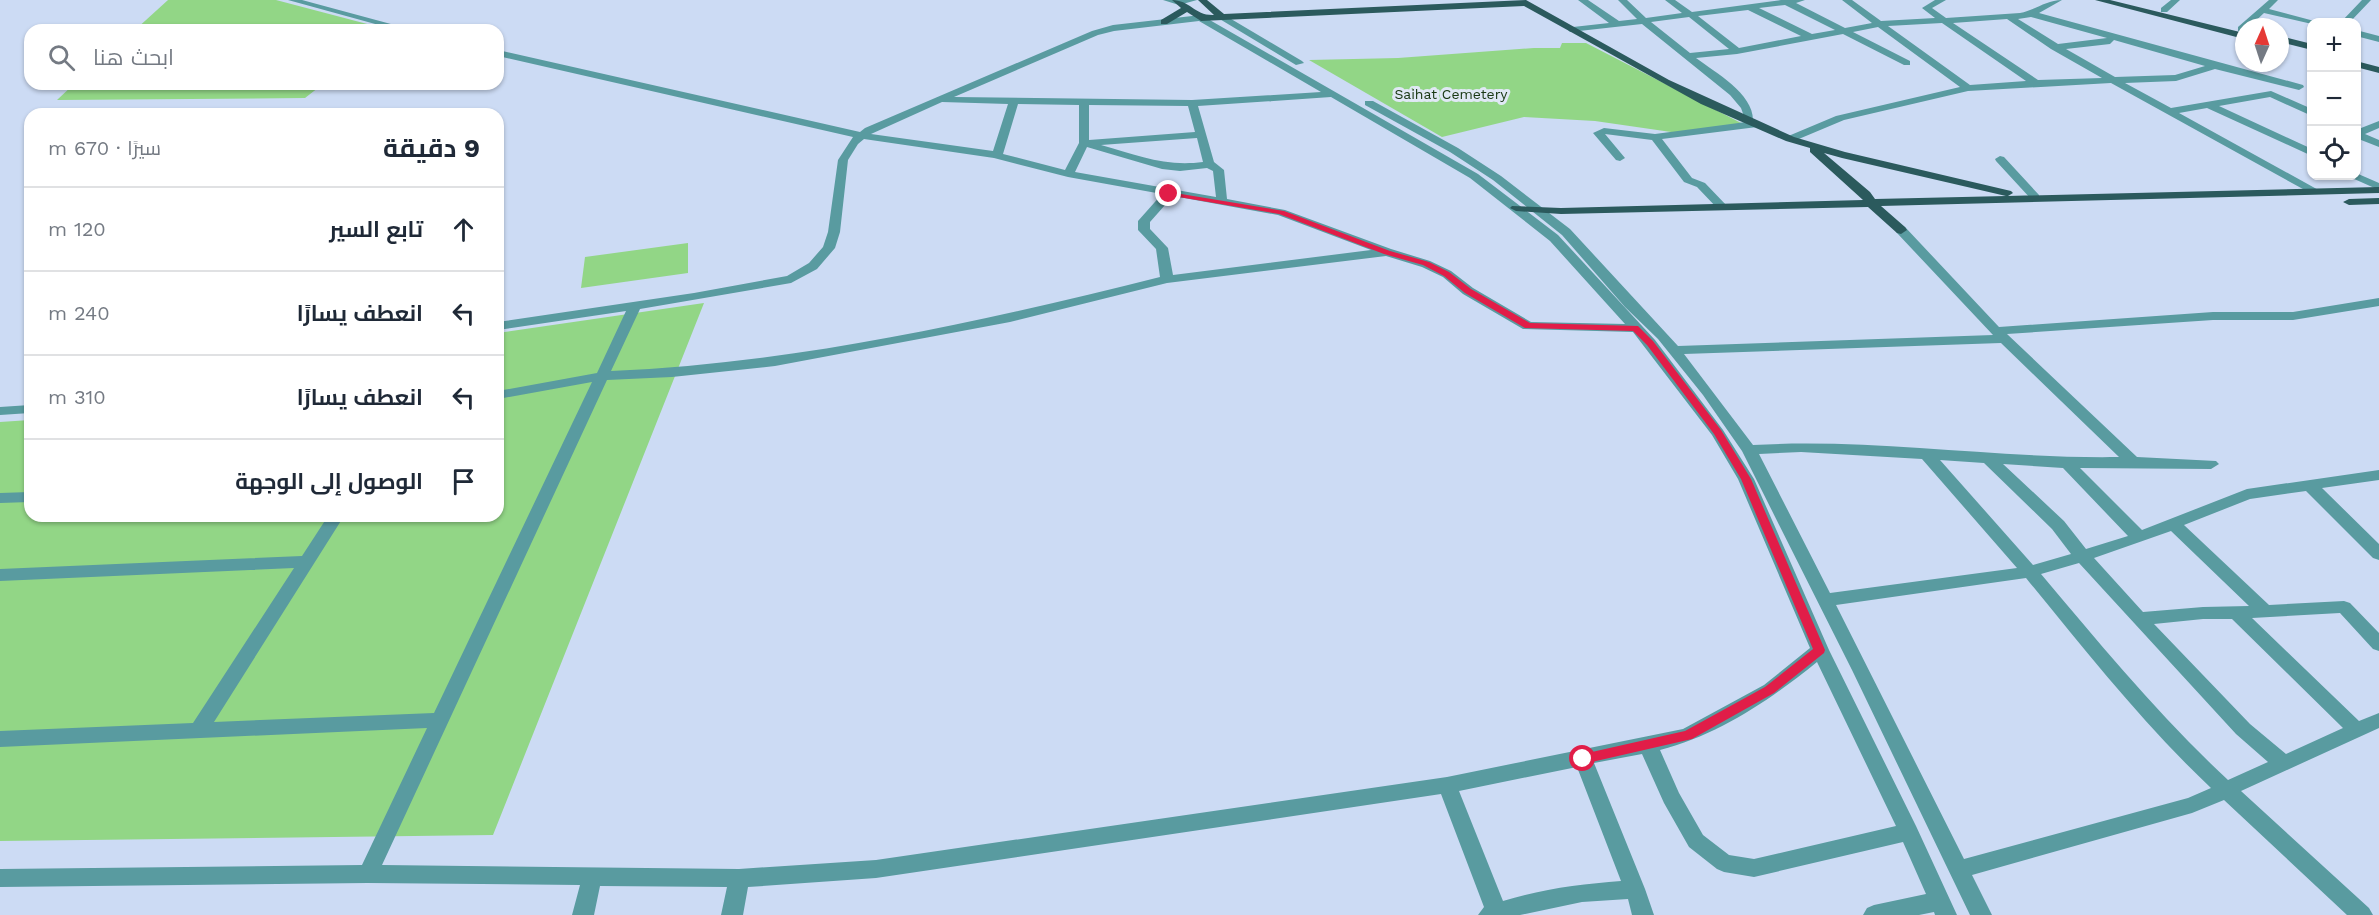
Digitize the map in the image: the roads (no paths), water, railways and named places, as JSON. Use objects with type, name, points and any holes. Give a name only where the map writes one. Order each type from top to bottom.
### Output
[{"type":"main road","points":[[1202,0],[1221,16]]},
{"type":"main road","points":[[2099,0],[2235,30]]},
{"type":"main road","points":[[2123,0],[2235,30]]},
{"type":"main road","points":[[1164,22],[1175,18],[1184,3],[1201,18],[1523,1],[1665,82],[1809,147],[1990,190],[2040,198]]},
{"type":"main road","points":[[2289,41],[2307,46]]},
{"type":"main road","points":[[2289,47],[2307,52]]},
{"type":"main road","points":[[2361,59],[2379,64]]},
{"type":"main road","points":[[2361,65],[2379,70]]},
{"type":"main road","points":[[1790,139],[1854,194],[1876,207]]},
{"type":"main road","points":[[1809,147],[1866,194],[1876,207],[1901,230]]},
{"type":"main road","points":[[1548,219],[1876,207],[2040,198],[2375,189],[2379,196]]},
{"type":"main road","points":[[1534,215],[1561,211],[1722,207],[2379,201]]},
{"type":"street","points":[[292,0],[385,24]]},
{"type":"street","points":[[1167,0],[1184,3]]},
{"type":"street","points":[[1582,0],[1617,24]]},
{"type":"street","points":[[1620,158],[1598,133],[1604,131],[1655,137],[1753,122],[1740,100],[1622,0]]},
{"type":"street","points":[[1669,0],[1737,51]]},
{"type":"street","points":[[1736,0],[1812,38]]},
{"type":"street","points":[[1573,30],[1801,0]]},
{"type":"street","points":[[1846,0],[1968,88]]},
{"type":"street","points":[[1942,0],[1926,8],[2036,83]]},
{"type":"street","points":[[1690,57],[1812,38],[1880,24],[2031,14],[2058,0]]},
{"type":"street","points":[[2164,10],[2176,0]]},
{"type":"street","points":[[2255,18],[2274,0]]},
{"type":"street","points":[[2349,18],[2367,0]]},
{"type":"street","points":[[1787,2],[1907,63]]},
{"type":"street","points":[[2262,10],[2307,21]]},
{"type":"street","points":[[2031,14],[2215,66],[2299,87]]},
{"type":"street","points":[[1221,16],[1322,77],[1454,150],[1497,178],[1534,215],[1650,343],[1718,433],[1746,479],[1820,650],[1909,832],[1943,908],[1874,915]]},
{"type":"street","points":[[2009,17],[2054,47],[2316,192]]},
{"type":"street","points":[[504,325],[635,306],[791,279],[813,266],[829,248],[834,232],[843,160],[854,142],[869,130],[1095,33],[1201,18],[1474,176],[1516,208],[1548,219],[1566,232],[1674,350],[1729,419],[1749,450],[1826,600],[1981,915]]},
{"type":"street","points":[[2361,34],[2379,39]]},
{"type":"street","points":[[2054,47],[2120,40]]},
{"type":"street","points":[[504,54],[862,136],[997,155],[1068,174],[1281,212],[1387,252],[1426,264],[1447,274],[1468,291],[1528,326],[1635,328]]},
{"type":"street","points":[[1790,139],[1840,118],[1968,88],[2113,79],[2176,78],[2215,66]]},
{"type":"street","points":[[2170,111],[2271,94],[2307,83]]},
{"type":"street","points":[[940,100],[1013,103],[1192,103],[1334,94]]},
{"type":"street","points":[[2271,94],[2307,111]]},
{"type":"street","points":[[997,155],[1013,103]]},
{"type":"street","points":[[1068,174],[1084,143],[1084,103]]},
{"type":"street","points":[[1192,103],[1209,164],[1218,170],[1222,202]]},
{"type":"street","points":[[2209,105],[2307,151]]},
{"type":"street","points":[[2361,132],[2379,124]]},
{"type":"street","points":[[1084,143],[1200,135]]},
{"type":"street","points":[[2361,136],[2379,144]]},
{"type":"street","points":[[1655,137],[1688,180],[1701,185],[1722,207]]},
{"type":"street","points":[[1084,143],[1162,166],[1180,168],[1209,164]]},
{"type":"street","points":[[2000,159],[2040,198]]},
{"type":"street","points":[[1167,279],[1162,248],[1144,230],[1144,221],[1171,194],[1180,168]]},
{"type":"street","points":[[2361,179],[2375,189]]},
{"type":"street","points":[[1901,230],[2001,335],[2133,462]]},
{"type":"street","points":[[504,394],[603,376],[672,373],[776,362],[1010,318],[1167,279],[1387,252]]},
{"type":"street","points":[[1674,350],[2001,335],[2213,316],[2293,316],[2379,302]]},
{"type":"street","points":[[368,874],[635,306]]},
{"type":"street","points":[[0,411],[24,409]]},
{"type":"street","points":[[1749,450],[1801,447],[2067,463],[2211,464]]},
{"type":"street","points":[[1927,455],[2030,572],[2110,669],[2193,759],[2362,915]]},
{"type":"street","points":[[1988,458],[2058,525],[2082,557],[2139,620],[2243,729],[2283,763]]},
{"type":"street","points":[[2067,463],[2139,537]]},
{"type":"street","points":[[1826,600],[2030,572],[2139,537],[2247,494],[2379,475]]},
{"type":"street","points":[[2310,485],[2379,554]]},
{"type":"street","points":[[0,498],[24,496]]},
{"type":"street","points":[[199,730],[332,522]]},
{"type":"street","points":[[2172,523],[2265,612]]},
{"type":"street","points":[[0,575],[307,562]]},
{"type":"street","points":[[2139,620],[2203,613],[2344,607],[2379,644]]},
{"type":"street","points":[[2236,613],[2357,730]]},
{"type":"street","points":[[0,878],[368,874],[739,878],[876,869],[1448,785],[1648,745],[1688,735],[1770,690],[1820,650]]},
{"type":"street","points":[[0,740],[441,720]]},
{"type":"street","points":[[1959,869],[2192,805],[2379,720]]},
{"type":"street","points":[[1648,745],[1671,797],[1696,841],[1724,863],[1754,868],[1909,832]]},
{"type":"street","points":[[1583,759],[1635,889],[1643,915]]},
{"type":"street","points":[[1448,785],[1493,914],[1531,902],[1582,893],[1635,889]]},
{"type":"street","points":[[583,915],[592,877]]},
{"type":"street","points":[[732,915],[739,878]]},
{"type":"park label","name":"Saihat Cemetery","points":[[1451,94]]}]
